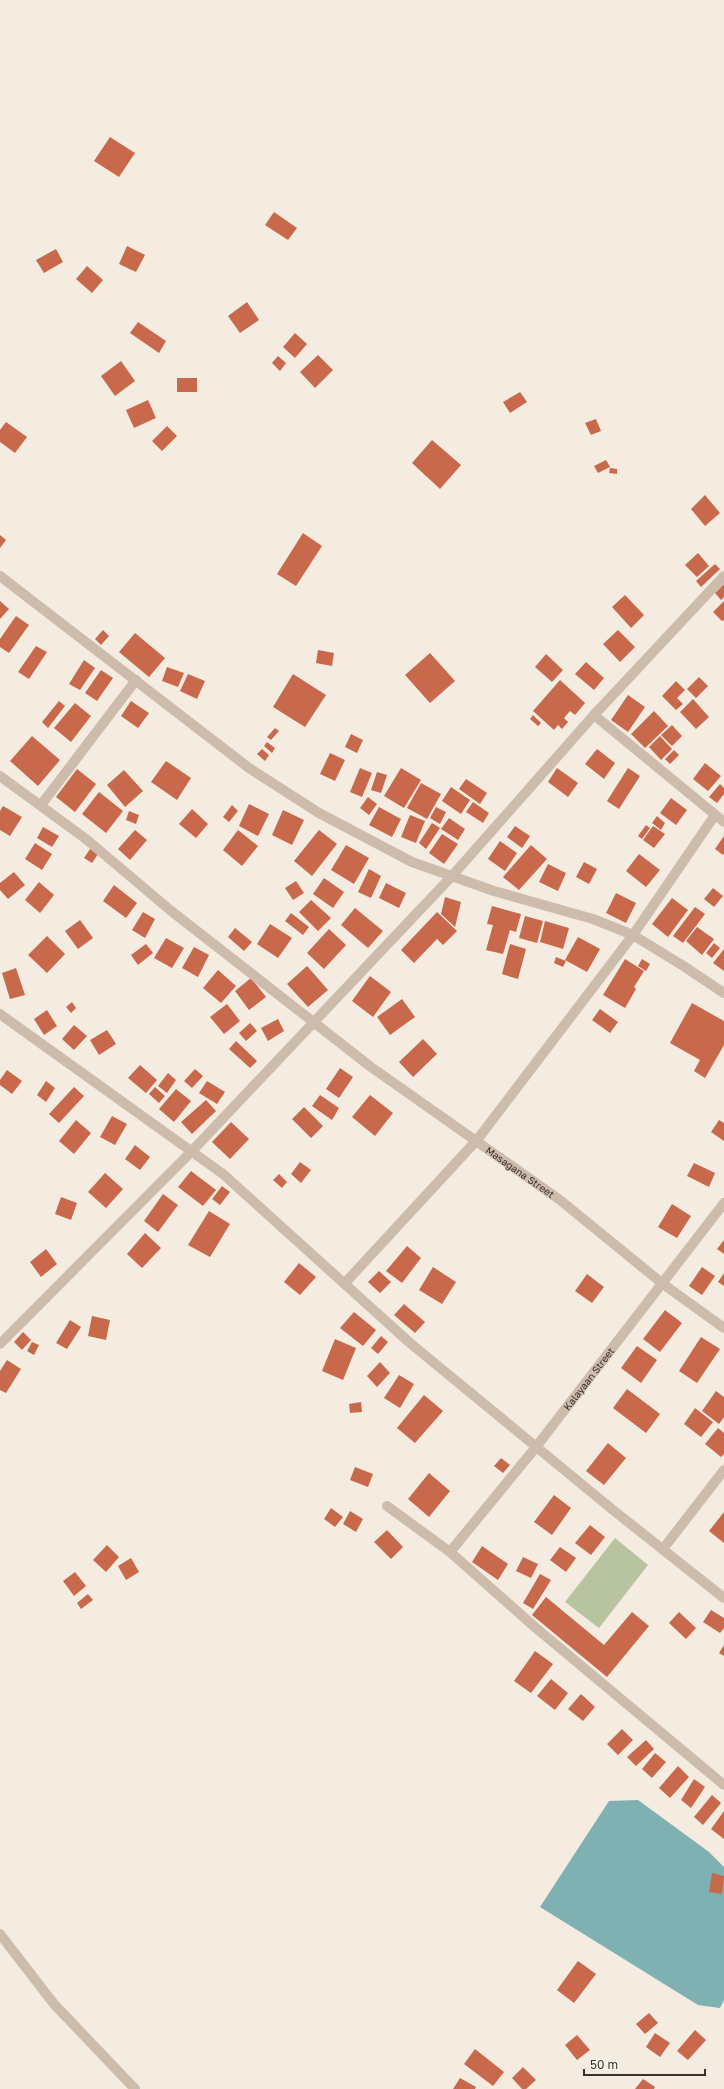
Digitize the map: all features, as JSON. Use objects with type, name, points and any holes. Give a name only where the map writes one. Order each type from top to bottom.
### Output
[{"type":"street","points":[[0,576],[249,768],[284,792],[319,813],[412,862],[494,891],[593,919],[633,935],[686,967],[724,994]]},
{"type":"street","points":[[0,1344],[192,1151],[312,1021],[452,876],[594,715],[724,576]]},
{"type":"street","points":[[41,805],[136,680]]},
{"type":"street","points":[[594,715],[724,822]]},
{"type":"street","name":"Masagana Street","points":[[0,776],[41,805],[170,910],[371,1067],[477,1140],[560,1200],[663,1284],[724,1328]]},
{"type":"street","points":[[345,1283],[477,1140],[633,935],[715,815]]},
{"type":"street","points":[[0,1014],[223,1174],[410,1343],[536,1447],[724,1598]]},
{"type":"street","name":"Kalayaan Street","points":[[450,1552],[536,1447],[724,1204]]},
{"type":"street","points":[[663,1549],[724,1470]]},
{"type":"street","points":[[387,1506],[450,1552],[536,1628],[724,1785]]},
{"type":"street","points":[[0,1934],[54,2004],[135,2089]]},
{"type":"green space","points":[[615,1538],[648,1565],[599,1628],[565,1602]]},
{"type":"water","points":[[638,1800],[709,1852],[724,1867],[724,2000],[720,2008],[698,2005],[540,1907],[609,1801]]},
{"type":"building","points":[[110,137],[135,153],[119,177],[94,161]]},
{"type":"building","points":[[274,212],[297,228],[288,240],[265,225]]},
{"type":"building","points":[[127,246],[145,255],[136,272],[119,264]]},
{"type":"building","points":[[56,249],[63,262],[44,273],[36,260]]},
{"type":"building","points":[[87,266],[103,280],[92,293],[76,279]]},
{"type":"building","points":[[247,302],[259,320],[240,333],[228,316]]},
{"type":"building","points":[[138,322],[166,341],[159,353],[130,333]]},
{"type":"building","points":[[295,333],[307,344],[295,358],[283,347]]},
{"type":"building","points":[[318,355],[333,370],[315,388],[300,372]]},
{"type":"building","points":[[278,356],[286,363],[280,371],[272,363]]},
{"type":"building","points":[[121,361],[135,381],[115,396],[101,376]]},
{"type":"building","points":[[177,378],[197,378],[197,392],[177,392]]},
{"type":"building","points":[[520,392],[527,402],[510,413],[503,402]]},
{"type":"building","points":[[148,400],[156,418],[134,428],[126,410]]},
{"type":"building","points":[[596,419],[601,431],[591,435],[585,423]]},
{"type":"building","points":[[6,422],[27,437],[15,453],[0,442],[0,430]]},
{"type":"building","points":[[167,426],[177,436],[162,451],[152,441]]},
{"type":"building","points":[[432,440],[461,465],[440,489],[412,463]]},
{"type":"building","points":[[606,460],[610,467],[598,473],[594,466]]},
{"type":"building","points":[[610,468],[617,469],[617,474],[609,473]]},
{"type":"building","points":[[705,495],[720,513],[705,526],[691,509]]},
{"type":"building","points":[[303,533],[322,546],[296,586],[277,574]]},
{"type":"building","points":[[0,535],[6,540],[0,548]]},
{"type":"building","points":[[698,553],[709,566],[697,577],[685,565]]},
{"type":"building","points":[[715,564],[720,569],[701,587],[696,581]]},
{"type":"building","points":[[724,584],[724,597],[721,600],[715,593]]},
{"type":"building","points":[[625,595],[644,615],[631,628],[612,607]]},
{"type":"building","points":[[0,601],[9,609],[0,619]]},
{"type":"building","points":[[724,601],[724,620],[722,621],[713,612]]},
{"type":"building","points":[[16,616],[29,625],[9,653],[0,647],[0,639]]},
{"type":"building","points":[[103,630],[109,636],[101,645],[95,639]]},
{"type":"building","points":[[618,630],[635,647],[620,662],[603,644]]},
{"type":"building","points":[[135,633],[165,658],[149,677],[119,652]]},
{"type":"building","points":[[36,646],[47,652],[29,679],[18,672]]},
{"type":"building","points":[[318,650],[334,653],[332,666],[316,663]]},
{"type":"building","points":[[430,653],[455,681],[430,703],[405,675]]},
{"type":"building","points":[[546,654],[563,670],[552,682],[535,667]]},
{"type":"building","points":[[84,660],[95,668],[80,690],[69,684]]},
{"type":"building","points":[[586,662],[604,678],[594,690],[575,674]]},
{"type":"building","points":[[167,667],[184,673],[178,687],[162,681]]},
{"type":"building","points":[[101,670],[113,678],[97,701],[85,693]]},
{"type":"building","points":[[188,674],[205,681],[197,699],[180,691]]},
{"type":"building","points":[[293,674],[326,695],[305,727],[273,707]]},
{"type":"building","points":[[699,677],[708,686],[696,698],[687,689]]},
{"type":"building","points":[[560,680],[585,703],[575,715],[570,711],[564,718],[568,722],[562,729],[558,725],[554,730],[533,711]]},
{"type":"building","points":[[676,681],[685,690],[677,698],[683,704],[676,710],[662,696]]},
{"type":"building","points":[[628,695],[645,707],[628,732],[611,720]]},
{"type":"building","points":[[693,699],[709,717],[696,729],[680,712]]},
{"type":"building","points":[[59,701],[65,706],[48,728],[42,722]]},
{"type":"building","points":[[131,701],[149,713],[138,728],[121,716]]},
{"type":"building","points":[[75,703],[91,716],[71,742],[54,728]]},
{"type":"building","points":[[654,711],[668,726],[645,748],[631,734]]},
{"type":"building","points":[[533,715],[541,723],[538,726],[530,719]]},
{"type":"building","points":[[672,725],[682,736],[672,746],[661,735]]},
{"type":"building","points":[[275,728],[279,731],[271,740],[267,737]]},
{"type":"building","points":[[351,734],[363,740],[357,753],[345,747]]},
{"type":"building","points":[[32,736],[60,760],[38,786],[10,761]]},
{"type":"building","points":[[660,736],[672,749],[661,760],[649,747]]},
{"type":"building","points":[[267,742],[275,748],[272,753],[264,746]]},
{"type":"building","points":[[262,749],[269,755],[265,761],[257,754]]},
{"type":"building","points":[[597,749],[615,763],[604,779],[585,764]]},
{"type":"building","points":[[674,750],[679,755],[670,764],[665,759]]},
{"type":"building","points":[[330,753],[345,760],[335,781],[320,774]]},
{"type":"building","points":[[166,761],[191,778],[177,800],[151,782]]},
{"type":"building","points":[[705,763],[721,776],[708,791],[693,779]]},
{"type":"building","points":[[360,768],[372,773],[362,797],[350,792]]},
{"type":"building","points":[[401,768],[421,780],[404,808],[384,796]]},
{"type":"building","points":[[557,768],[578,783],[568,797],[548,782]]},
{"type":"building","points":[[628,768],[640,776],[619,809],[607,801]]},
{"type":"building","points":[[77,769],[96,784],[75,812],[56,797]]},
{"type":"building","points":[[124,770],[143,791],[125,807],[107,785]]},
{"type":"building","points":[[377,772],[387,775],[381,793],[371,790]]},
{"type":"building","points":[[466,779],[487,793],[480,804],[459,789]]},
{"type":"building","points":[[421,783],[441,794],[427,819],[407,808]]},
{"type":"building","points":[[720,784],[724,788],[724,794],[717,803],[709,797]]},
{"type":"building","points":[[451,787],[470,800],[461,814],[442,801]]},
{"type":"building","points":[[99,792],[123,811],[106,833],[82,814]]},
{"type":"building","points":[[368,797],[377,804],[369,815],[360,808]]},
{"type":"building","points":[[671,798],[687,810],[676,825],[660,813]]},
{"type":"building","points":[[473,802],[489,813],[483,823],[466,812]]},
{"type":"building","points":[[249,804],[269,814],[258,836],[239,826]]},
{"type":"building","points":[[232,805],[238,811],[229,822],[223,817]]},
{"type":"building","points":[[3,806],[22,817],[10,836],[0,830],[0,811]]},
{"type":"building","points":[[379,807],[401,819],[392,837],[369,825]]},
{"type":"building","points":[[436,807],[446,812],[440,824],[430,818]]},
{"type":"building","points":[[192,809],[208,824],[196,838],[179,824]]},
{"type":"building","points":[[283,810],[304,820],[292,845],[272,835]]},
{"type":"building","points":[[129,811],[139,815],[136,824],[126,820]]},
{"type":"building","points":[[410,815],[425,821],[416,843],[401,837]]},
{"type":"building","points":[[657,816],[665,823],[661,830],[652,823]]},
{"type":"building","points":[[449,818],[465,829],[458,840],[441,829]]},
{"type":"building","points":[[432,823],[440,828],[426,849],[419,843]]},
{"type":"building","points":[[646,825],[650,828],[642,839],[638,836]]},
{"type":"building","points":[[515,826],[530,836],[522,848],[507,837]]},
{"type":"building","points":[[653,826],[665,834],[654,848],[643,840]]},
{"type":"building","points":[[43,827],[59,836],[52,847],[37,838]]},
{"type":"building","points":[[135,830],[147,840],[130,860],[118,849]]},
{"type":"building","points":[[238,830],[258,846],[242,866],[223,850]]},
{"type":"building","points":[[319,830],[337,844],[312,876],[294,861]]},
{"type":"building","points":[[442,834],[458,844],[444,864],[429,853]]},
{"type":"building","points":[[724,836],[724,853],[723,855],[715,849]]},
{"type":"building","points":[[500,841],[517,853],[505,871],[488,859]]},
{"type":"building","points":[[35,843],[52,854],[42,870],[25,859]]},
{"type":"building","points":[[346,845],[369,858],[354,884],[331,870]]},
{"type":"building","points":[[531,845],[547,859],[519,890],[503,877]]},
{"type":"building","points":[[90,849],[98,854],[92,863],[84,858]]},
{"type":"building","points":[[639,854],[660,870],[646,887],[626,871]]},
{"type":"building","points":[[584,862],[597,869],[589,884],[576,877]]},
{"type":"building","points":[[548,864],[566,873],[558,891],[539,882]]},
{"type":"building","points":[[369,869],[381,876],[371,898],[358,892]]},
{"type":"building","points":[[14,872],[25,885],[8,899],[0,890],[0,883]]},
{"type":"building","points":[[324,878],[344,892],[333,908],[313,894]]},
{"type":"building","points":[[296,881],[304,893],[293,900],[285,888]]},
{"type":"building","points":[[39,882],[54,895],[40,913],[25,900]]},
{"type":"building","points":[[386,883],[406,893],[399,908],[379,898]]},
{"type":"building","points":[[114,885],[137,903],[126,918],[103,901]]},
{"type":"building","points":[[713,888],[723,896],[714,907],[704,899]]},
{"type":"building","points":[[616,893],[636,903],[626,923],[606,913]]},
{"type":"building","points":[[445,897],[461,902],[455,927],[441,914]]},
{"type":"building","points":[[672,898],[688,910],[668,937],[652,924]]},
{"type":"building","points":[[311,900],[331,918],[318,931],[299,912]]},
{"type":"building","points":[[492,906],[521,914],[516,932],[510,930],[503,954],[486,950],[493,925],[487,924]]},
{"type":"building","points":[[695,907],[705,914],[683,943],[673,936]]},
{"type":"building","points":[[355,908],[383,931],[368,948],[341,925]]},
{"type":"building","points":[[143,912],[155,919],[145,938],[132,930]]},
{"type":"building","points":[[437,912],[457,931],[443,945],[437,939],[414,963],[401,950]]},
{"type":"building","points":[[291,913],[309,927],[303,935],[285,921]]},
{"type":"building","points":[[525,916],[543,921],[537,943],[519,938]]},
{"type":"building","points":[[80,920],[93,938],[78,949],[65,931]]},
{"type":"building","points":[[545,921],[569,928],[563,949],[540,942]]},
{"type":"building","points":[[270,924],[292,938],[278,958],[257,944]]},
{"type":"building","points":[[697,927],[714,939],[702,955],[686,941]]},
{"type":"building","points":[[235,928],[252,942],[244,951],[228,937]]},
{"type":"building","points":[[329,929],[346,945],[324,969],[307,953]]},
{"type":"building","points":[[47,936],[65,954],[47,973],[28,955]]},
{"type":"building","points":[[578,937],[600,949],[587,972],[565,960]]},
{"type":"building","points":[[166,938],[184,948],[172,968],[154,958]]},
{"type":"building","points":[[714,943],[720,948],[712,958],[706,953]]},
{"type":"building","points":[[146,944],[153,953],[138,965],[131,955]]},
{"type":"building","points":[[510,944],[526,949],[518,979],[502,974]]},
{"type":"building","points":[[194,947],[209,955],[198,977],[182,968]]},
{"type":"building","points":[[724,949],[724,971],[713,963]]},
{"type":"building","points":[[556,957],[566,961],[563,967],[554,963]]},
{"type":"building","points":[[625,959],[644,971],[634,987],[636,989],[625,1008],[603,995]]},
{"type":"building","points":[[642,959],[650,964],[646,971],[638,966]]},
{"type":"building","points":[[307,966],[328,990],[308,1007],[287,984]]},
{"type":"building","points":[[16,968],[25,995],[10,999],[2,973]]},
{"type":"building","points":[[218,970],[236,986],[221,1003],[203,988]]},
{"type":"building","points":[[370,976],[391,992],[373,1017],[352,1001]]},
{"type":"building","points":[[251,978],[266,997],[249,1010],[235,991]]},
{"type":"building","points":[[402,999],[415,1017],[390,1035],[377,1017]]},
{"type":"building","points":[[72,1002],[76,1008],[71,1013],[66,1007]]},
{"type":"building","points":[[692,1003],[724,1021],[724,1045],[705,1078],[694,1071],[700,1060],[670,1043]]},
{"type":"building","points":[[227,1004],[240,1021],[224,1034],[210,1017]]},
{"type":"building","points":[[600,1009],[618,1022],[610,1033],[592,1020]]},
{"type":"building","points":[[47,1010],[57,1026],[44,1035],[34,1019]]},
{"type":"building","points":[[278,1019],[284,1031],[268,1041],[261,1028]]},
{"type":"building","points":[[250,1023],[257,1031],[246,1041],[239,1033]]},
{"type":"building","points":[[74,1025],[87,1036],[74,1050],[62,1039]]},
{"type":"building","points":[[107,1030],[116,1044],[99,1055],[90,1040]]},
{"type":"building","points":[[423,1039],[437,1054],[413,1077],[399,1062]]},
{"type":"building","points":[[236,1041],[257,1061],[250,1068],[229,1049]]},
{"type":"building","points":[[140,1065],[157,1080],[146,1093],[128,1078]]},
{"type":"building","points":[[340,1068],[353,1077],[339,1098],[326,1089]]},
{"type":"building","points":[[195,1069],[203,1076],[192,1088],[184,1081]]},
{"type":"building","points":[[7,1070],[22,1081],[12,1094],[0,1085],[0,1080]]},
{"type":"building","points":[[168,1073],[176,1080],[167,1093],[158,1086]]},
{"type":"building","points":[[46,1081],[55,1088],[46,1102],[37,1095]]},
{"type":"building","points":[[207,1081],[225,1092],[217,1104],[199,1093]]},
{"type":"building","points":[[74,1087],[84,1096],[59,1123],[49,1114]]},
{"type":"building","points":[[155,1087],[165,1096],[159,1103],[149,1094]]},
{"type":"building","points":[[176,1089],[191,1101],[174,1122],[159,1109]]},
{"type":"building","points":[[320,1095],[339,1108],[332,1120],[312,1106]]},
{"type":"building","points":[[370,1095],[393,1113],[375,1136],[352,1117]]},
{"type":"building","points":[[206,1100],[216,1111],[192,1134],[181,1122]]},
{"type":"building","points":[[304,1107],[323,1126],[311,1138],[292,1119]]},
{"type":"building","points":[[112,1116],[127,1124],[115,1145],[100,1137]]},
{"type":"building","points":[[76,1120],[91,1133],[74,1154],[59,1141]]},
{"type":"building","points":[[719,1120],[724,1123],[724,1141],[711,1132]]},
{"type":"building","points":[[231,1122],[249,1139],[230,1159],[212,1142]]},
{"type":"building","points":[[135,1145],[150,1157],[140,1170],[125,1159]]},
{"type":"building","points":[[300,1162],[311,1170],[301,1183],[291,1174]]},
{"type":"building","points":[[694,1163],[715,1173],[709,1187],[687,1176]]},
{"type":"building","points":[[191,1171],[216,1190],[203,1206],[178,1187]]},
{"type":"building","points":[[105,1173],[123,1189],[106,1208],[88,1192]]},
{"type":"building","points":[[279,1174],[287,1182],[282,1188],[273,1180]]},
{"type":"building","points":[[222,1186],[230,1192],[220,1205],[212,1199]]},
{"type":"building","points":[[163,1194],[178,1205],[158,1232],[144,1221]]},
{"type":"building","points":[[61,1197],[77,1203],[71,1220],[55,1214]]},
{"type":"building","points":[[672,1204],[691,1216],[677,1238],[658,1227]]},
{"type":"building","points":[[209,1211],[230,1224],[210,1257],[188,1245]]},
{"type":"building","points":[[145,1233],[161,1248],[142,1268],[127,1254]]},
{"type":"building","points":[[724,1240],[724,1254],[717,1249]]},
{"type":"building","points":[[407,1246],[421,1258],[402,1283],[386,1271]]},
{"type":"building","points":[[46,1249],[57,1264],[41,1277],[30,1262]]},
{"type":"building","points":[[299,1263],[316,1277],[300,1295],[284,1282]]},
{"type":"building","points":[[433,1267],[456,1282],[442,1304],[419,1290]]},
{"type":"building","points":[[702,1267],[715,1276],[702,1295],[689,1286]]},
{"type":"building","points":[[379,1271],[391,1282],[380,1293],[368,1282]]},
{"type":"building","points":[[724,1273],[724,1286],[718,1282]]},
{"type":"building","points":[[587,1274],[604,1287],[592,1303],[575,1291]]},
{"type":"building","points":[[404,1304],[425,1322],[415,1333],[394,1315]]},
{"type":"building","points":[[665,1310],[682,1323],[660,1352],[643,1339]]},
{"type":"building","points":[[354,1312],[376,1330],[363,1346],[340,1328]]},
{"type":"building","points":[[92,1316],[110,1320],[106,1340],[88,1336]]},
{"type":"building","points":[[70,1320],[81,1327],[67,1349],[56,1343]]},
{"type":"building","points":[[23,1332],[31,1340],[22,1350],[14,1342]]},
{"type":"building","points":[[381,1336],[388,1342],[378,1354],[371,1348]]},
{"type":"building","points":[[701,1337],[720,1349],[697,1383],[679,1371]]},
{"type":"building","points":[[335,1339],[356,1348],[343,1380],[322,1371]]},
{"type":"building","points":[[32,1342],[39,1345],[34,1355],[27,1351]]},
{"type":"building","points":[[637,1346],[657,1360],[641,1383],[621,1368]]},
{"type":"building","points":[[7,1360],[21,1369],[6,1393],[0,1390],[0,1371]]},
{"type":"building","points":[[380,1362],[390,1373],[377,1387],[367,1376]]},
{"type":"building","points":[[399,1375],[414,1384],[400,1408],[384,1398]]},
{"type":"building","points":[[627,1389],[660,1414],[646,1433],[613,1408]]},
{"type":"building","points":[[716,1391],[724,1397],[724,1417],[719,1424],[702,1411]]},
{"type":"building","points":[[424,1395],[443,1411],[415,1443],[397,1428]]},
{"type":"building","points":[[361,1402],[362,1412],[350,1413],[349,1404]]},
{"type":"building","points":[[695,1408],[713,1422],[701,1437],[684,1424]]},
{"type":"building","points":[[718,1428],[724,1433],[724,1454],[721,1457],[705,1444]]},
{"type":"building","points":[[608,1443],[626,1458],[604,1485],[586,1471]]},
{"type":"building","points":[[501,1458],[510,1465],[503,1473],[494,1466]]},
{"type":"building","points":[[355,1467],[373,1474],[368,1487],[350,1480]]},
{"type":"building","points":[[429,1473],[450,1491],[429,1517],[408,1499]]},
{"type":"building","points":[[554,1495],[571,1508],[552,1535],[534,1522]]},
{"type":"building","points":[[331,1508],[343,1517],[335,1527],[324,1519]]},
{"type":"building","points":[[350,1511],[363,1519],[356,1532],[343,1524]]},
{"type":"building","points":[[724,1512],[724,1543],[709,1531]]},
{"type":"building","points":[[590,1525],[605,1537],[591,1555],[575,1543]]},
{"type":"building","points":[[387,1530],[403,1547],[391,1559],[374,1542]]},
{"type":"building","points":[[107,1545],[119,1557],[106,1572],[93,1560]]},
{"type":"building","points":[[482,1546],[508,1564],[498,1580],[472,1562]]},
{"type":"building","points":[[560,1547],[576,1558],[566,1572],[550,1560]]},
{"type":"building","points":[[523,1557],[538,1564],[531,1578],[516,1571]]},
{"type":"building","points":[[131,1558],[139,1572],[126,1580],[118,1566]]},
{"type":"building","points":[[75,1572],[86,1586],[74,1596],[63,1581]]},
{"type":"building","points":[[540,1574],[551,1580],[533,1609],[523,1603]]},
{"type":"building","points":[[88,1594],[93,1600],[81,1609],[77,1603]]},
{"type":"building","points":[[546,1597],[604,1645],[632,1612],[649,1626],[607,1677],[532,1615]]},
{"type":"building","points":[[711,1610],[724,1618],[724,1628],[720,1633],[703,1622]]},
{"type":"building","points":[[679,1612],[696,1628],[686,1639],[669,1623]]},
{"type":"building","points":[[724,1645],[724,1656],[719,1653]]},
{"type":"building","points":[[535,1651],[553,1664],[531,1693],[514,1681]]},
{"type":"building","points":[[551,1679],[568,1693],[555,1710],[537,1696]]},
{"type":"building","points":[[581,1694],[595,1707],[583,1721],[568,1709]]},
{"type":"building","points":[[622,1729],[633,1740],[618,1755],[607,1744]]},
{"type":"building","points":[[646,1740],[654,1749],[636,1766],[627,1757]]},
{"type":"building","points":[[655,1753],[666,1762],[652,1778],[642,1769]]},
{"type":"building","points":[[678,1766],[689,1777],[670,1798],[659,1788]]},
{"type":"building","points":[[694,1779],[705,1787],[691,1808],[681,1800]]},
{"type":"building","points":[[712,1795],[721,1803],[703,1825],[694,1817]]},
{"type":"building","points":[[724,1811],[724,1839],[711,1829]]},
{"type":"building","points":[[712,1873],[724,1876],[722,1894],[709,1892]]},
{"type":"building","points":[[578,1961],[596,1974],[574,2003],[557,1990]]},
{"type":"building","points":[[649,2013],[658,2023],[645,2034],[636,2024]]},
{"type":"building","points":[[695,2030],[706,2040],[688,2060],[677,2051]]},
{"type":"building","points":[[655,2033],[670,2043],[660,2057],[646,2047]]},
{"type":"building","points":[[577,2035],[590,2050],[577,2060],[565,2045]]},
{"type":"building","points":[[475,2049],[504,2072],[493,2086],[464,2064]]},
{"type":"building","points":[[523,2067],[536,2080],[526,2089],[522,2089],[512,2078]]},
{"type":"building","points":[[460,2078],[476,2087],[475,2089],[453,2089]]},
{"type":"building","points":[[643,2079],[655,2087],[654,2089],[635,2089]]}]
